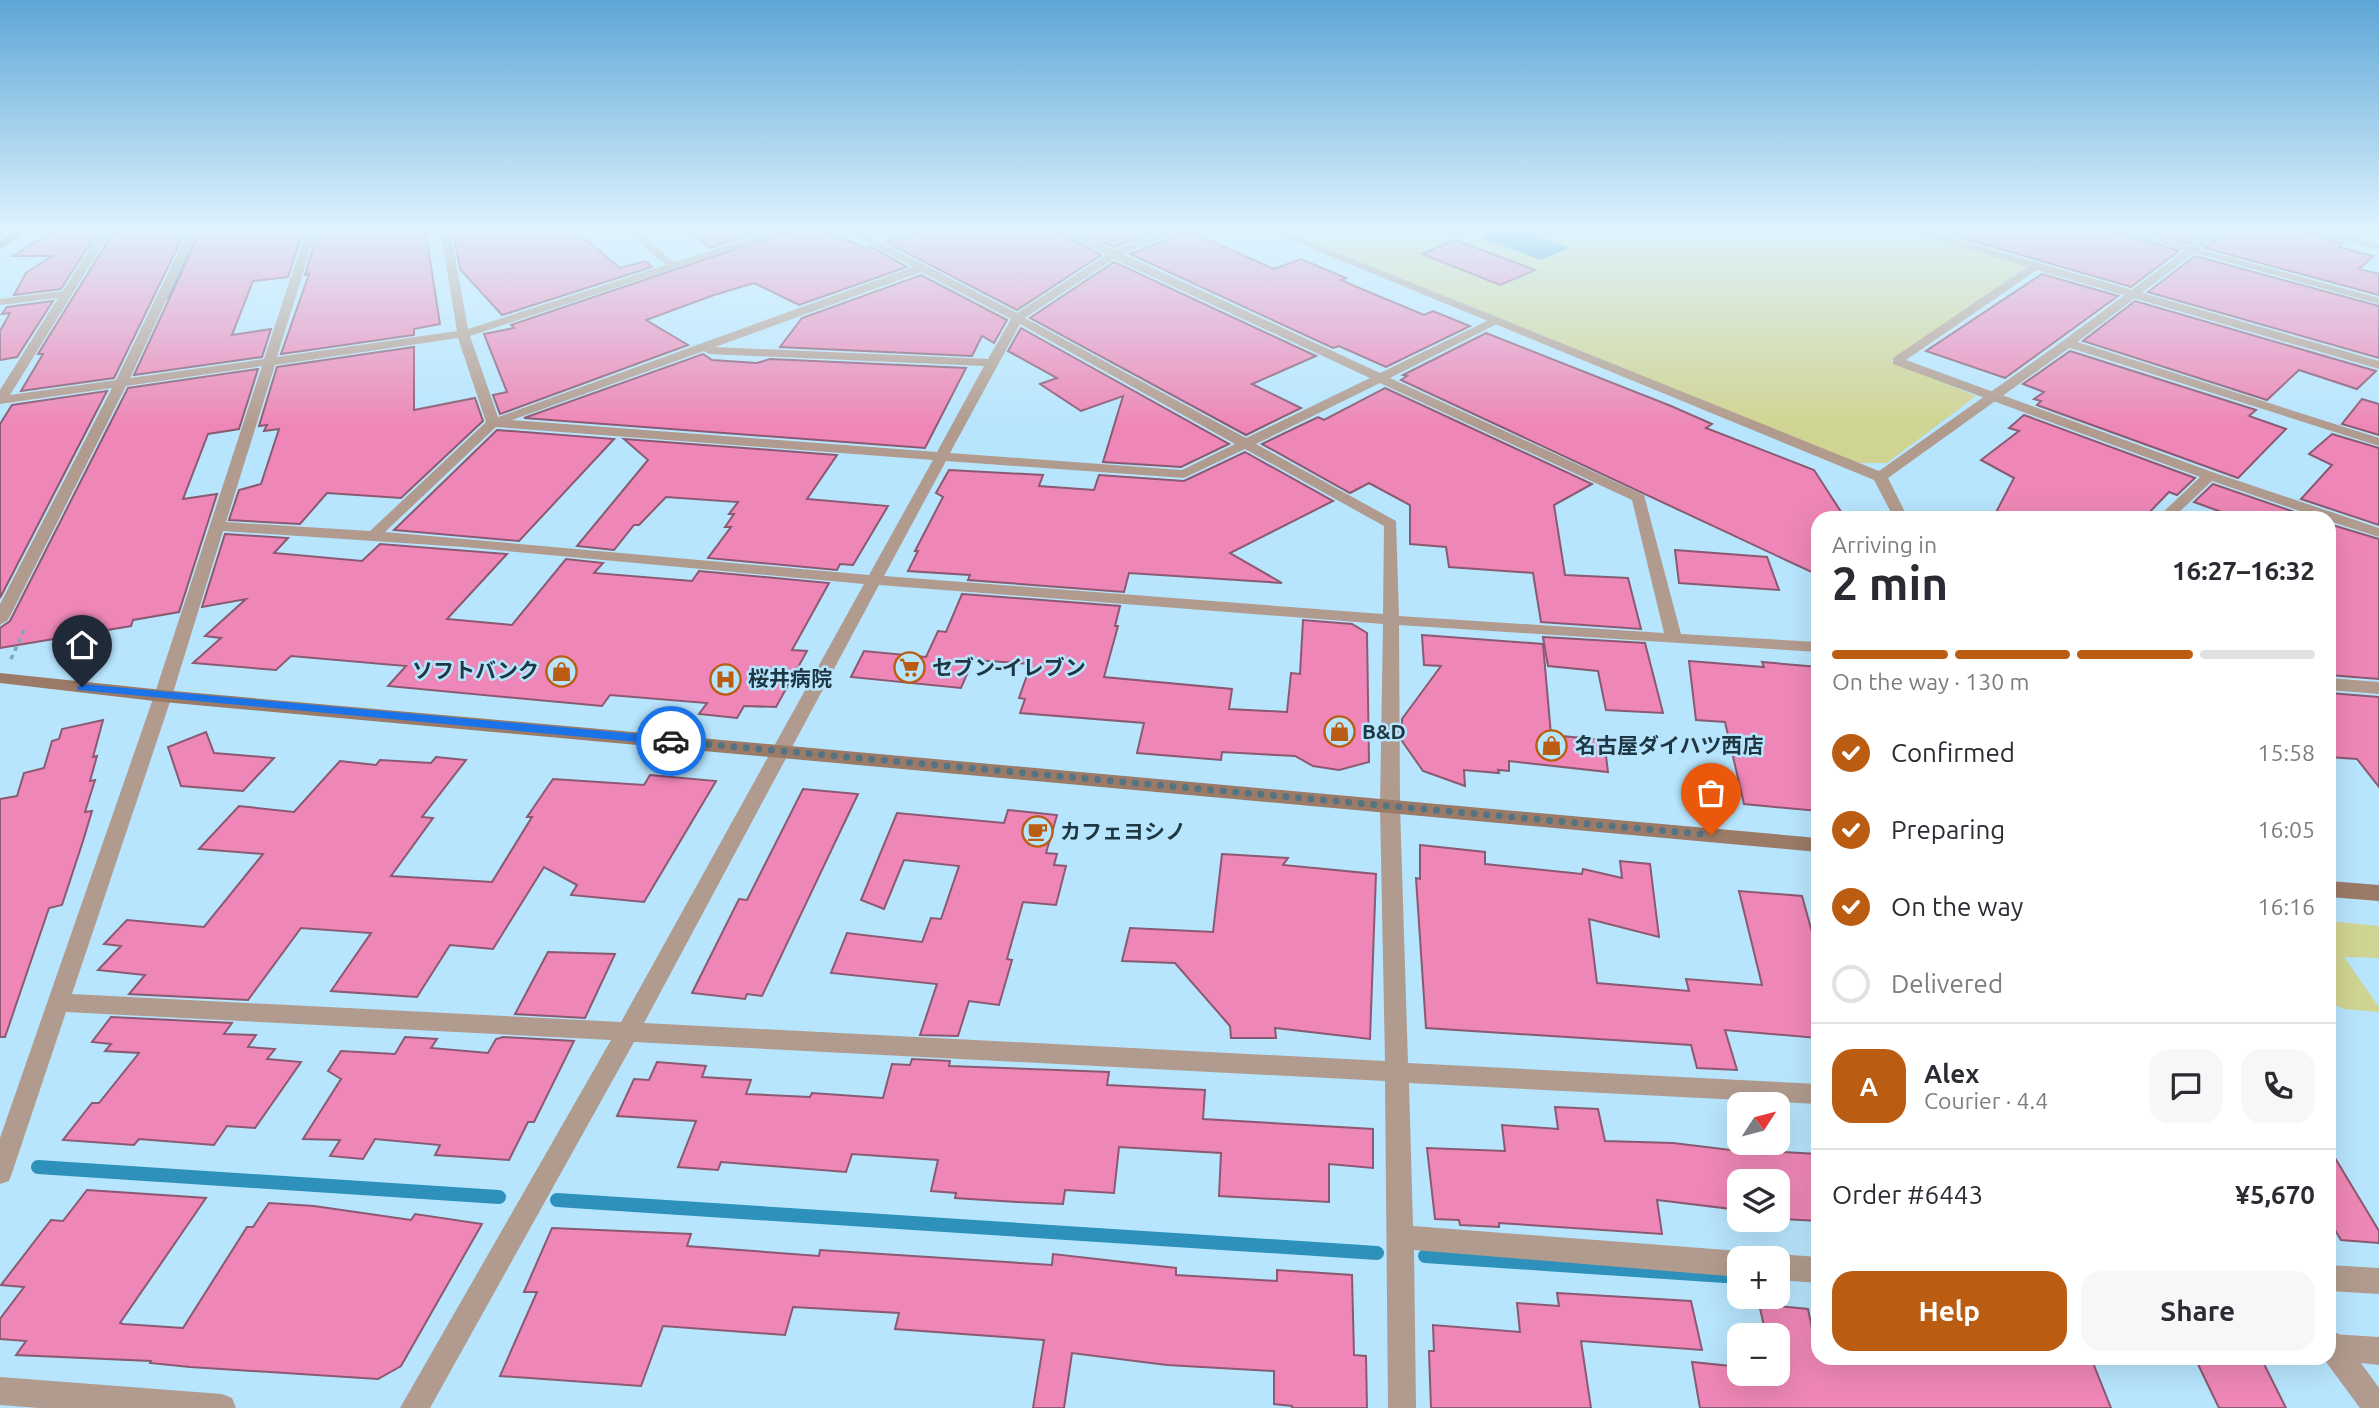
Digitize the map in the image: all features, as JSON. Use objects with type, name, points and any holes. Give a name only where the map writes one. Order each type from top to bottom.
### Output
[{"type":"main road","points":[[0,678],[163,696],[1811,844]]},
{"type":"main road","points":[[2336,890],[2379,893]]},
{"type":"street","points":[[1,302],[67,294]]},
{"type":"street","points":[[0,400],[67,294]]},
{"type":"street","points":[[0,620],[164,294]]},
{"type":"street","points":[[0,1173],[163,696],[290,294]]},
{"type":"street","points":[[456,294],[463,334],[494,423]]},
{"type":"street","points":[[0,400],[463,334],[588,294]]},
{"type":"street","points":[[375,534],[494,423],[851,294]]},
{"type":"street","points":[[970,294],[1391,524],[1393,621],[1390,806],[1401,1237],[1402,1408]]},
{"type":"street","points":[[414,1408],[628,1031],[1017,318],[1054,294]]},
{"type":"street","points":[[1198,294],[1639,498],[1674,639]]},
{"type":"street","points":[[1428,294],[1880,477],[1897,511]]},
{"type":"street","points":[[1995,294],[1897,361],[2210,476],[2314,511]]},
{"type":"street","points":[[1880,477],[2133,294],[2379,365]]},
{"type":"street","points":[[2352,294],[2379,301]]},
{"type":"street","points":[[494,423],[1184,474],[1495,321]]},
{"type":"street","points":[[2068,343],[2379,442]]},
{"type":"street","points":[[699,350],[992,363]]},
{"type":"street","points":[[2172,511],[2210,476]]},
{"type":"street","points":[[2336,518],[2379,533]]},
{"type":"street","points":[[216,526],[375,534],[875,580],[1393,621],[1811,647]]},
{"type":"street","points":[[2336,685],[2379,688]]},
{"type":"street","points":[[57,1002],[1811,1094]]},
{"type":"street","points":[[1401,1237],[1727,1263]]},
{"type":"street","points":[[1790,1268],[1811,1269]]},
{"type":"street","points":[[2336,1278],[2379,1281]]},
{"type":"street","points":[[2336,1347],[2379,1351]]},
{"type":"street","points":[[2336,1353],[2377,1408]]},
{"type":"street","points":[[0,1391],[222,1408]]},
{"type":"green space","points":[[1440,294],[1987,294],[1891,361],[1976,396],[1887,463],[1856,463]]},
{"type":"green space","points":[[2336,922],[2379,926],[2379,958],[2344,957],[2379,1007],[2379,1012],[2336,1006]]},
{"type":"building","points":[[75,294],[155,294],[114,378],[21,391],[43,354],[38,354]]},
{"type":"building","points":[[172,294],[248,294],[232,335],[271,329],[262,357],[134,375]]},
{"type":"building","points":[[302,294],[435,294],[440,324],[414,329],[414,335],[281,354]]},
{"type":"building","points":[[483,294],[569,294],[502,315]]},
{"type":"building","points":[[604,294],[718,294],[646,320],[688,345],[500,414],[493,395],[507,392],[484,334],[514,328],[511,325]]},
{"type":"building","points":[[776,294],[831,294],[799,305]]},
{"type":"building","points":[[869,294],[957,294],[1007,320],[994,343],[982,336],[972,356],[780,347],[802,318]]},
{"type":"building","points":[[986,294],[1042,294],[1017,310]]},
{"type":"building","points":[[1066,294],[1182,294],[1316,356],[1252,384],[1301,408],[1246,435],[1030,318]]},
{"type":"building","points":[[1216,294],[1374,294],[1424,315],[1433,311],[1470,326],[1386,367],[1339,346],[1333,348]]},
{"type":"building","points":[[2012,294],[2110,294],[2118,296],[2005,378],[1926,351]]},
{"type":"building","points":[[2154,294],[2334,294],[2379,306],[2379,358]]},
{"type":"building","points":[[53,301],[17,357],[0,360],[0,331],[10,313],[2,314],[7,307]]},
{"type":"building","points":[[2135,301],[2376,371],[2357,389],[2299,370],[2267,400],[2083,341]]},
{"type":"building","points":[[1021,328],[1229,444],[1181,467],[1103,462],[1123,396],[1081,411],[1040,384],[1057,378],[1008,351]]},
{"type":"building","points":[[1486,333],[1671,406],[1712,424],[1706,428],[1814,470],[1840,511],[1811,511],[1811,572],[1401,380],[1407,376],[1403,375]]},
{"type":"building","points":[[414,347],[414,410],[475,398],[483,421],[401,498],[327,493],[300,524],[229,520],[239,490],[261,484],[279,429],[264,431],[267,425],[259,426],[277,367]]},
{"type":"building","points":[[2070,351],[2256,410],[2249,416],[2286,429],[2238,478],[2037,405],[2041,401],[2034,399],[2044,392],[2023,384]]},
{"type":"building","points":[[703,354],[712,360],[757,363],[770,359],[966,368],[925,448],[524,418]]},
{"type":"building","points":[[258,369],[239,429],[208,434],[183,499],[217,494],[179,612],[133,620],[131,626],[0,648],[0,628],[10,621],[128,388]]},
{"type":"building","points":[[1385,388],[1592,484],[1554,505],[1565,575],[1628,578],[1641,629],[1541,622],[1533,573],[1449,567],[1446,547],[1410,544],[1410,505],[1369,483],[1350,493],[1262,444],[1318,417],[1324,420]]},
{"type":"building","points":[[107,391],[0,598],[0,424],[12,405]]},
{"type":"building","points":[[2362,399],[2379,404],[2379,435],[2342,424]]},
{"type":"building","points":[[2024,415],[2195,478],[2177,495],[2169,492],[2151,511],[1997,511],[2014,478],[1981,460],[2019,431],[2009,428]]},
{"type":"building","points":[[497,430],[614,439],[519,541],[394,530]]},
{"type":"building","points":[[2332,434],[2379,448],[2379,525],[2301,499],[2332,465],[2309,454]]},
{"type":"building","points":[[624,439],[837,455],[807,499],[888,506],[853,565],[840,564],[837,570],[708,558],[731,527],[725,527],[734,514],[729,514],[738,502],[666,497],[639,525],[634,525],[614,550],[577,546],[648,460]]},
{"type":"building","points":[[1245,452],[1333,501],[1230,553],[1282,583],[1129,573],[1124,592],[968,580],[970,575],[908,571],[918,551],[915,551],[943,497],[936,493],[949,470],[1043,475],[1039,486],[1094,490],[1099,475],[1184,481]]},
{"type":"building","points":[[2213,484],[2292,511],[2219,511],[2194,502]]},
{"type":"building","points":[[2336,526],[2379,539],[2379,679],[2336,676]]},
{"type":"building","points":[[225,534],[288,538],[274,553],[362,561],[380,544],[507,554],[447,619],[512,625],[566,559],[603,563],[594,573],[692,581],[699,571],[829,583],[792,650],[807,651],[776,707],[744,706],[737,718],[699,714],[707,703],[610,695],[602,706],[388,686],[406,666],[291,656],[276,670],[193,663],[221,638],[205,636],[246,599],[202,607]]},
{"type":"building","points":[[1675,550],[1767,557],[1779,590],[1679,583]]},
{"type":"building","points":[[962,594],[1120,606],[1115,626],[1118,626],[1104,677],[1232,689],[1229,709],[1287,712],[1291,673],[1300,674],[1303,620],[1352,624],[1367,633],[1369,762],[1339,770],[1313,766],[1295,756],[1222,752],[1221,760],[1137,753],[1144,723],[1020,713],[1025,699],[1019,698],[1031,664],[973,660],[961,688],[851,677],[864,651],[926,657],[938,631],[946,632]]},
{"type":"building","points":[[1422,635],[1543,644],[1551,735],[1604,740],[1608,772],[1509,761],[1509,771],[1498,770],[1499,773],[1464,770],[1465,786],[1423,771],[1402,741],[1402,719],[1441,666],[1424,665]]},
{"type":"building","points":[[1543,637],[1645,643],[1663,713],[1606,710],[1598,671],[1548,666]]},
{"type":"building","points":[[1689,661],[1764,667],[1762,662],[1811,666],[1811,810],[1744,804],[1725,722],[1696,720]]},
{"type":"building","points":[[2336,694],[2379,697],[2379,787],[2357,759],[2336,758]]},
{"type":"building","points":[[103,720],[90,781],[95,780],[85,812],[92,811],[83,841],[62,905],[49,908],[5,1037],[0,1037],[0,799],[17,796],[24,773],[44,768],[52,741],[59,739],[62,729]]},
{"type":"building","points":[[206,732],[214,753],[274,758],[243,791],[181,786],[168,747]]},
{"type":"building","points":[[436,757],[466,760],[422,817],[433,818],[391,876],[492,882],[532,817],[527,817],[553,779],[644,785],[650,775],[716,781],[644,902],[571,895],[577,885],[544,867],[493,949],[450,945],[417,997],[331,991],[371,933],[301,928],[248,1000],[129,994],[145,975],[98,970],[121,946],[104,944],[127,920],[204,927],[263,854],[199,849],[239,806],[294,812],[340,761],[376,765],[380,760],[431,763]]},
{"type":"building","points":[[803,789],[858,794],[762,996],[747,994],[745,999],[692,993],[739,899],[747,900]]},
{"type":"building","points":[[1008,810],[1057,815],[1046,853],[1057,854],[1054,865],[1066,866],[1056,905],[1023,902],[1007,959],[1012,960],[999,1005],[969,1001],[958,1036],[920,1035],[937,984],[831,973],[847,933],[922,942],[931,918],[941,919],[959,866],[904,860],[884,909],[861,900],[897,813],[1004,823]]},
{"type":"building","points":[[1420,845],[1485,852],[1485,864],[1582,874],[1583,869],[1622,878],[1620,861],[1650,864],[1659,937],[1589,919],[1597,983],[1689,991],[1686,979],[1762,985],[1739,891],[1802,896],[1811,929],[1811,1037],[1725,1030],[1737,1070],[1697,1068],[1691,1045],[1426,1028],[1416,878],[1420,879]]},
{"type":"building","points":[[1222,854],[1288,858],[1283,865],[1376,874],[1370,1039],[1275,1028],[1276,1038],[1231,1038],[1230,1026],[1175,963],[1122,961],[1130,928],[1213,932]]},
{"type":"building","points":[[548,952],[615,954],[585,1018],[515,1014]]},
{"type":"building","points":[[111,1017],[232,1023],[224,1034],[256,1035],[248,1047],[275,1049],[267,1059],[301,1062],[255,1128],[227,1126],[214,1145],[139,1139],[134,1145],[63,1140],[92,1103],[99,1103],[139,1053],[105,1051],[111,1044],[92,1042]]},
{"type":"building","points":[[405,1037],[437,1039],[431,1048],[488,1053],[496,1039],[503,1037],[574,1041],[534,1122],[528,1122],[509,1160],[435,1155],[440,1145],[375,1139],[363,1159],[330,1156],[340,1140],[303,1139],[341,1079],[328,1071],[341,1051],[395,1054]]},
{"type":"building","points":[[912,1059],[950,1061],[949,1066],[1109,1072],[1107,1085],[1205,1090],[1203,1119],[1373,1129],[1373,1168],[1329,1164],[1329,1202],[1219,1196],[1221,1153],[1119,1147],[1114,1193],[1065,1190],[1063,1204],[955,1198],[956,1193],[931,1191],[938,1160],[852,1154],[846,1172],[721,1162],[718,1170],[678,1167],[696,1121],[617,1116],[634,1079],[649,1080],[657,1062],[706,1066],[702,1077],[751,1080],[746,1094],[810,1097],[812,1093],[883,1098],[892,1064],[910,1065]]},
{"type":"building","points":[[1555,1107],[1598,1109],[1605,1141],[1673,1143],[1727,1150],[1727,1155],[1811,1154],[1811,1221],[1790,1219],[1790,1169],[1727,1169],[1727,1208],[1657,1200],[1662,1234],[1499,1223],[1499,1227],[1460,1225],[1459,1220],[1435,1219],[1427,1148],[1505,1151],[1502,1125],[1558,1129]]},
{"type":"building","points":[[2336,1160],[2379,1231],[2379,1243],[2341,1240],[2336,1232]]},
{"type":"building","points":[[87,1190],[206,1198],[120,1323],[123,1324],[183,1328],[247,1227],[253,1227],[269,1203],[314,1206],[411,1220],[415,1214],[482,1224],[401,1366],[378,1379],[190,1367],[150,1363],[151,1361],[16,1355],[26,1341],[0,1339],[0,1319],[24,1287],[1,1285],[51,1220],[63,1221]]},
{"type":"building","points":[[552,1228],[691,1234],[687,1246],[819,1256],[820,1250],[1052,1265],[1053,1254],[1176,1268],[1176,1275],[1277,1281],[1277,1270],[1352,1275],[1354,1355],[1366,1356],[1367,1408],[1292,1408],[1274,1404],[1274,1371],[1167,1365],[1072,1353],[1064,1408],[1033,1408],[1044,1340],[895,1329],[899,1313],[793,1307],[785,1335],[663,1326],[641,1386],[500,1376],[537,1292],[524,1292]]},
{"type":"building","points":[[1557,1293],[1691,1301],[1702,1350],[1581,1341],[1591,1408],[1431,1408],[1429,1351],[1434,1351],[1433,1325],[1520,1332],[1517,1303],[1559,1306]]},
{"type":"building","points":[[1760,1309],[1808,1309],[1811,1324],[1811,1365],[2094,1365],[2111,1408],[1700,1408],[1692,1362],[1727,1366],[1727,1386],[1790,1386],[1790,1323],[1763,1323]]},
{"type":"building","points":[[2198,1365],[2264,1365],[2286,1408],[2219,1408]]},
{"type":"waterway","points":[[170,298],[172,294]]},
{"type":"waterway","points":[[38,1167],[499,1197]]},
{"type":"waterway","points":[[557,1200],[1377,1253]]},
{"type":"waterway","points":[[1425,1256],[1727,1276]]},
{"type":"way so far","points":[[671,741],[1711,835]]},
{"type":"place","name":"セブン-イレブン","points":[[909,668]]},
{"type":"place","name":"ソフトバンク","points":[[562,671]]},
{"type":"place","name":"桜井病院","points":[[725,679]]},
{"type":"place","name":"B&D","points":[[1339,732]]},
{"type":"place","name":"名古屋ダイハツ西店","points":[[1552,746]]},
{"type":"place","name":"カフェヨシノ","points":[[1037,832]]},
{"type":"route","points":[[82,687],[671,741]]}]
